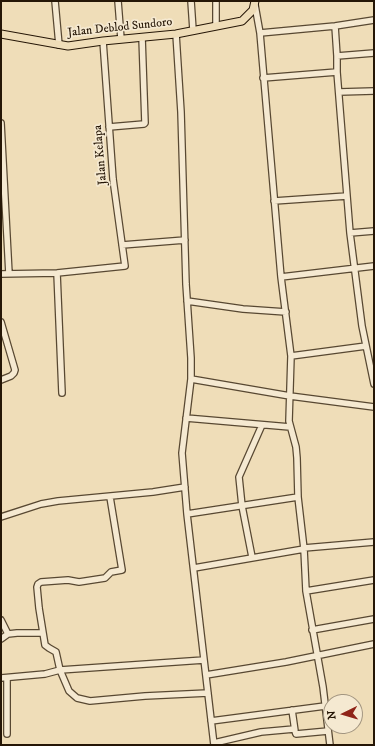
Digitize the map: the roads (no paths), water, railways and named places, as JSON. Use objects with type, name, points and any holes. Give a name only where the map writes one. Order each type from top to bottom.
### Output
[{"type":"main road","name":"Jalan Deblod Sundoro","points":[[1,34],[68,46],[176,34],[242,21],[253,10],[255,2]]},
{"type":"street","points":[[55,1],[60,45]]},
{"type":"street","points":[[118,1],[121,39]]},
{"type":"street","points":[[191,1],[192,30]]},
{"type":"street","points":[[216,1],[216,26]]},
{"type":"street","points":[[255,2],[260,33],[281,276],[291,356],[290,427],[296,453],[306,591],[323,695]]},
{"type":"street","points":[[260,33],[335,26],[374,20]]},
{"type":"street","points":[[335,26],[337,72],[350,234],[362,326],[374,384]]},
{"type":"street","points":[[176,34],[181,112],[184,240],[191,358],[191,379],[182,453],[187,514],[214,744],[261,732],[294,729]]},
{"type":"street","points":[[109,127],[145,123],[142,37]]},
{"type":"street","name":"Jalan Kelapa","points":[[57,273],[125,266],[116,208],[103,41]]},
{"type":"street","points":[[337,56],[374,53]]},
{"type":"street","points":[[263,78],[337,72]]},
{"type":"street","points":[[339,92],[374,91]]},
{"type":"street","points":[[1,123],[9,274]]},
{"type":"street","points":[[274,201],[347,196]]},
{"type":"street","points":[[350,234],[374,231]]},
{"type":"street","points":[[122,245],[184,240]]},
{"type":"street","points":[[281,276],[374,266]]},
{"type":"street","points":[[1,274],[57,273],[62,393]]},
{"type":"street","points":[[187,301],[243,309],[286,312]]},
{"type":"street","points":[[1,322],[15,370],[11,376],[1,380]]},
{"type":"street","points":[[291,356],[366,346]]},
{"type":"street","points":[[191,379],[290,396],[374,407]]},
{"type":"street","points":[[186,418],[290,427]]},
{"type":"street","points":[[252,557],[242,506],[239,477],[262,425]]},
{"type":"street","points":[[1,517],[58,500],[154,492],[185,487]]},
{"type":"street","points":[[110,496],[122,570],[111,572],[104,578],[79,582],[68,580],[41,582],[38,584],[37,587],[46,647],[56,652],[60,670],[69,691],[77,698],[90,701],[145,696],[208,693]]},
{"type":"street","points":[[187,514],[298,497]]},
{"type":"street","points":[[194,568],[304,548],[374,542]]},
{"type":"street","points":[[306,591],[374,580]]},
{"type":"street","points":[[312,630],[374,619]]},
{"type":"street","points":[[1,620],[8,634]]},
{"type":"street","points":[[1,639],[8,634],[22,632],[43,633]]},
{"type":"street","points":[[206,675],[286,662],[374,644]]},
{"type":"street","points":[[7,734],[4,678],[45,674],[60,670],[204,660]]},
{"type":"street","points":[[211,721],[323,706]]},
{"type":"street","points":[[292,710],[294,729],[298,735],[323,732]]},
{"type":"street","points":[[328,734],[330,745]]}]
